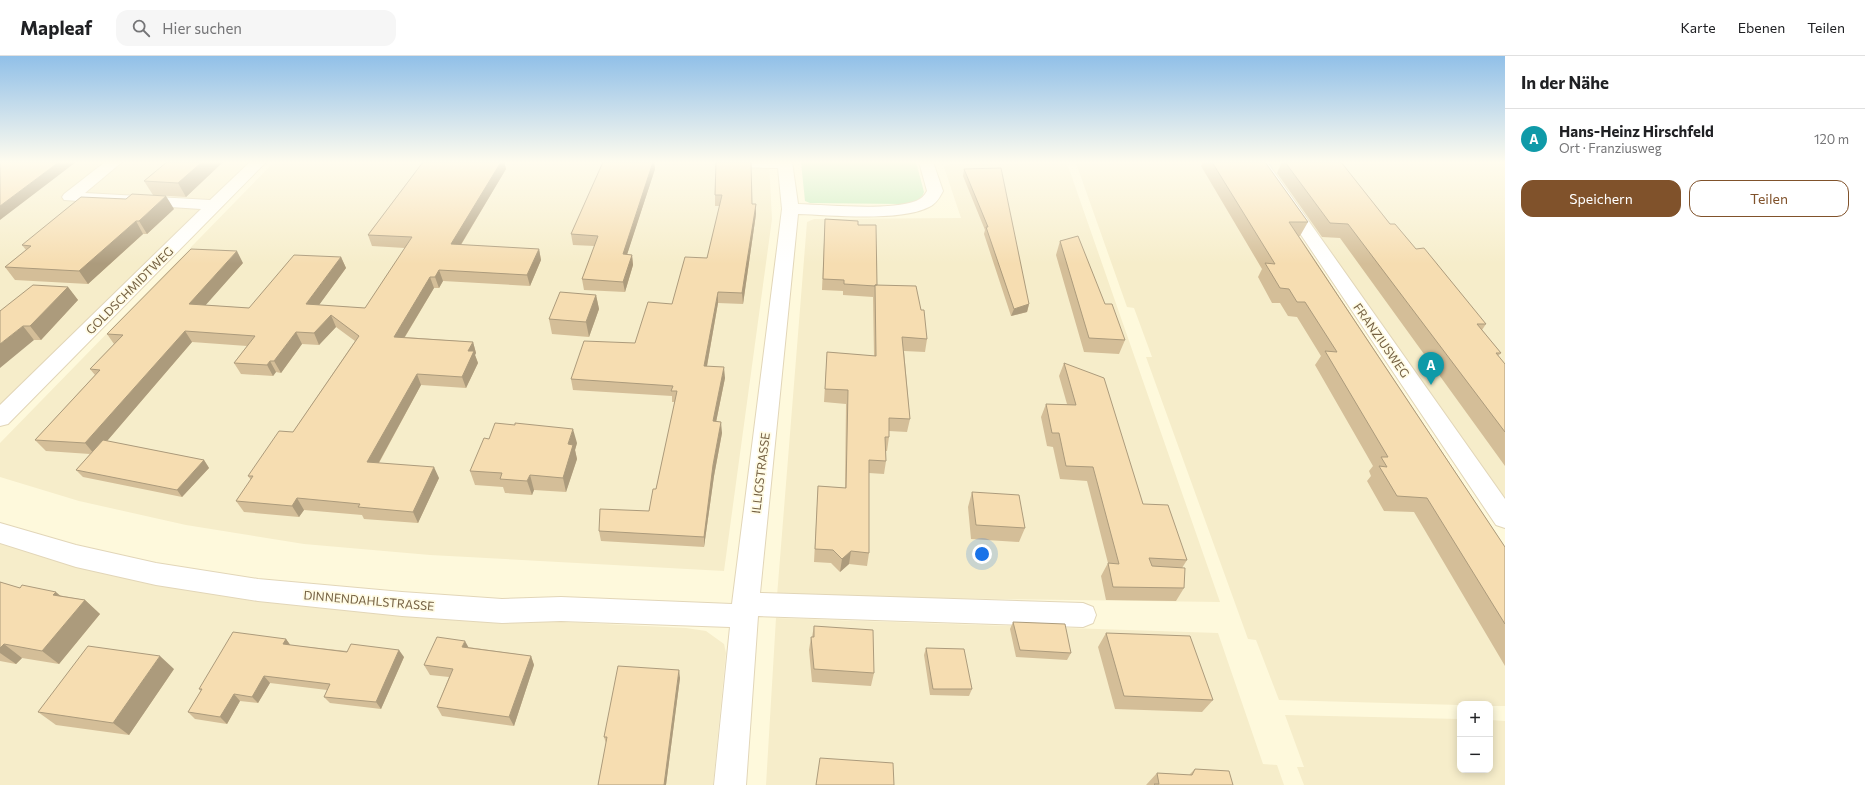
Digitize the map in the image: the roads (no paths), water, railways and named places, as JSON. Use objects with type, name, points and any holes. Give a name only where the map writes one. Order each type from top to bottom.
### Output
[{"type":"street","points":[[71,196],[70,197],[213,205]]},
{"type":"street","name":"GOLDSCHMIDTWEG","points":[[0,418],[222,196]]},
{"type":"street","name":"ILLIGSTRASSE","points":[[730,785],[745,610],[790,209],[789,196]]},
{"type":"street","points":[[790,209],[896,210],[922,205],[932,196]]},
{"type":"street","name":"FRANZIUSWEG","points":[[1283,196],[1505,518]]},
{"type":"street","name":"DINNENDAHLSTRASSE","points":[[0,533],[76,556],[156,574],[258,590],[495,610],[745,610],[1083,615]]},
{"type":"place","name":"Hans-Heinz Hirschfeld","points":[[1431,385]]}]
